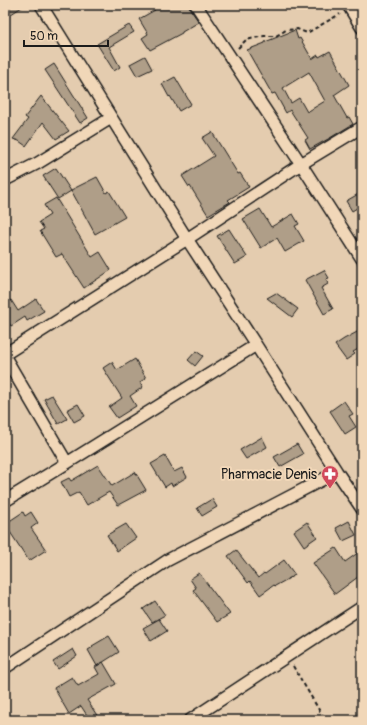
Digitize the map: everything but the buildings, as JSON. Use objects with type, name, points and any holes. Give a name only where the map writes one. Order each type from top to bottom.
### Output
[{"type":"street","points":[[196,5],[362,259]]},
{"type":"street","points":[[44,6],[111,118],[187,239],[362,509]]},
{"type":"street","points":[[349,7],[362,28]]},
{"type":"street","points":[[5,180],[38,163],[111,118]]},
{"type":"street","points":[[5,354],[362,126]]},
{"type":"street","points":[[5,501],[256,344]]},
{"type":"street","points":[[5,358],[67,463]]},
{"type":"street","points":[[5,668],[168,560],[337,472]]},
{"type":"street","points":[[190,720],[362,607]]},
{"type":"path","points":[[229,56],[246,40],[264,36],[276,36],[286,30],[297,29],[307,33],[349,7]]},
{"type":"path","points":[[287,656],[325,720]]},
{"type":"place","name":"Pharmacie Denis","points":[[330,489]]}]
